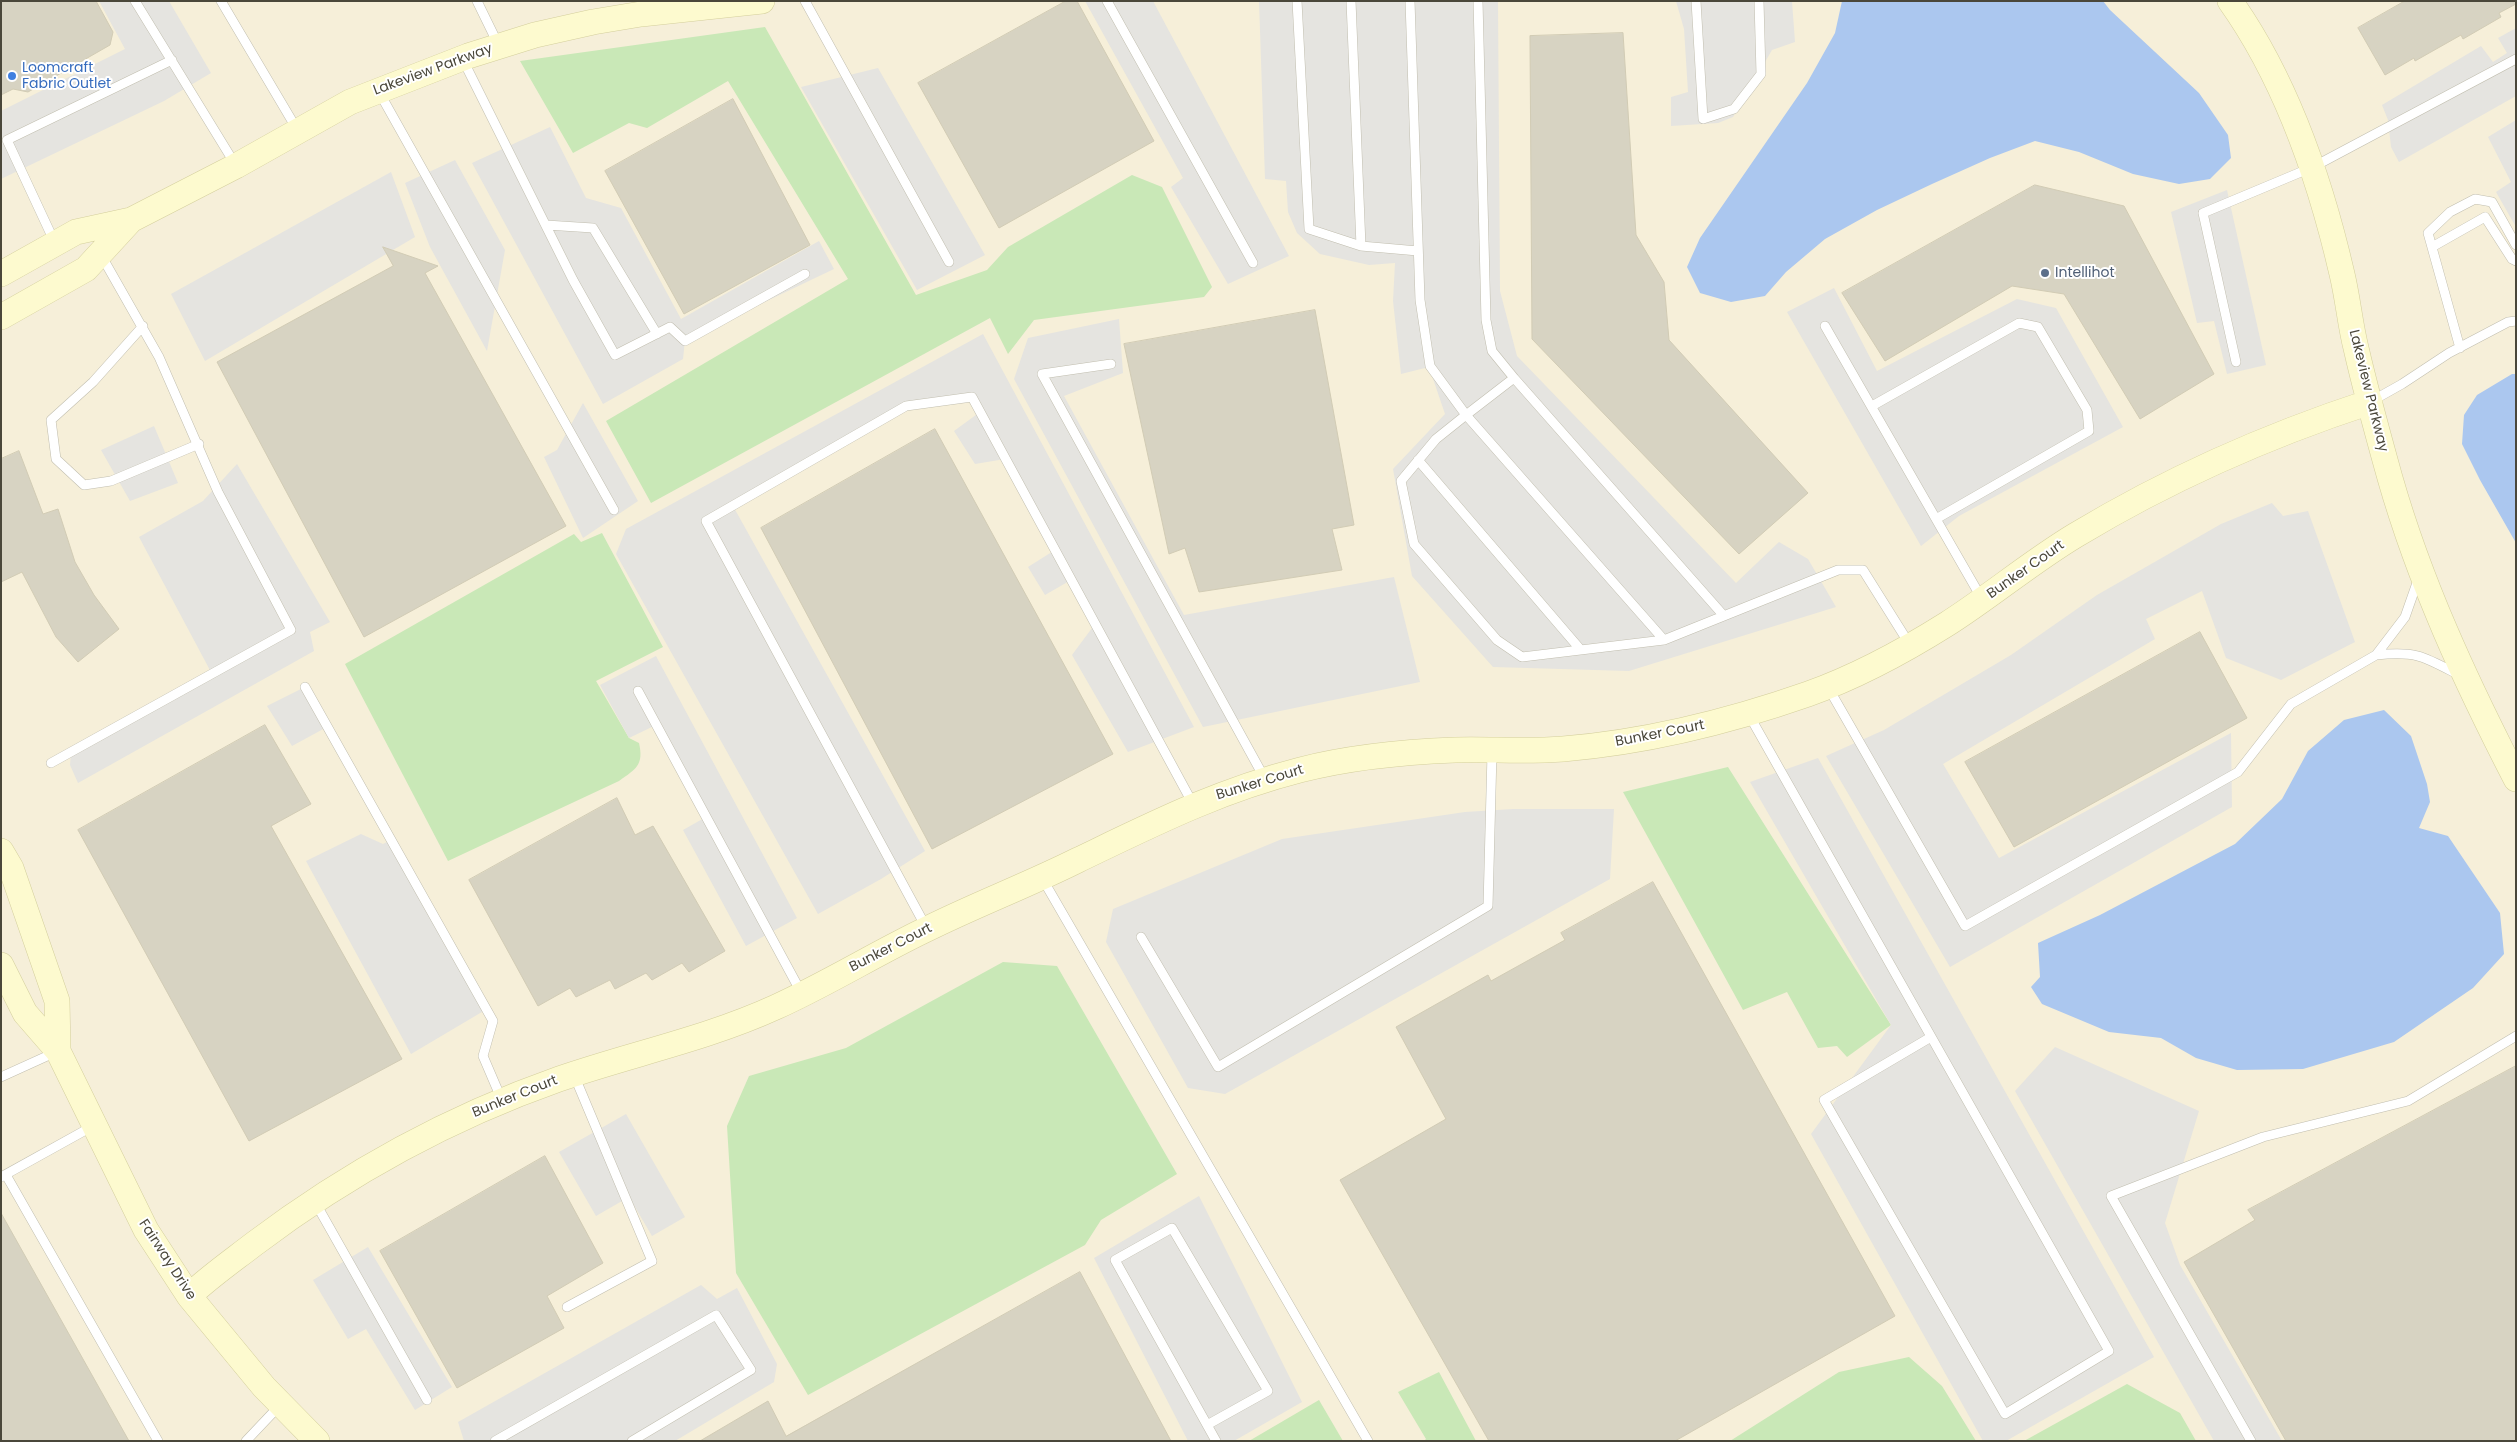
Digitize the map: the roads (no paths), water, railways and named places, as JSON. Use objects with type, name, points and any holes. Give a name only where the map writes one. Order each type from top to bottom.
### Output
[{"type":"street","name":"Lakeview Parkway","points":[[2230,1],[2282,92],[2313,167],[2342,275],[2356,348],[2390,479],[2422,570],[2467,679],[2516,779]]},
{"type":"street","name":"Lakeview Parkway","points":[[1,274],[76,232],[130,220],[236,166],[350,102],[462,58],[499,46],[594,22],[641,14],[757,2]]},
{"type":"street","name":"Lakeview Parkway","points":[[1,317],[86,269],[130,220]]},
{"type":"street","name":"Bunker Court","points":[[189,1296],[205,1281],[314,1200],[369,1165],[426,1134],[502,1101],[574,1074],[693,1040],[774,1008],[927,929],[1042,878],[1193,804],[1305,769],[1379,755],[1557,749],[1637,741],[1748,714],[1828,686],[1868,668],[1910,645],[1983,600],[2070,538],[2164,485],[2250,445],[2308,422],[2370,402]]},
{"type":"street","name":"Fairway Drive","points":[[1,852],[11,868],[57,1000],[58,1051]]},
{"type":"street","name":"Fairway Drive","points":[[1,965],[25,1013],[58,1051],[146,1230],[189,1296],[211,1326],[317,1441]]},
{"type":"lane","points":[[135,1],[236,166]]},
{"type":"lane","points":[[220,1],[298,131]]},
{"type":"lane","points":[[477,1],[499,46]]},
{"type":"lane","points":[[805,1],[949,262]]},
{"type":"lane","points":[[1107,1],[1254,263]]},
{"type":"lane","points":[[1297,1],[1309,229],[1361,246],[1418,251]]},
{"type":"lane","points":[[1351,1],[1361,246]]},
{"type":"lane","points":[[1410,1],[1420,300],[1430,366],[1466,415],[1664,640]]},
{"type":"lane","points":[[1478,1],[1486,320],[1492,351],[1724,616]]},
{"type":"lane","points":[[1696,1],[1703,119],[1734,109],[1761,74],[1759,1]]},
{"type":"lane","points":[[462,58],[546,225],[616,355],[670,326],[685,340],[805,274]]},
{"type":"lane","points":[[55,243],[7,140],[172,60]]},
{"type":"lane","points":[[2236,362],[2204,213],[2313,167],[2516,60]]},
{"type":"lane","points":[[378,90],[614,510]]},
{"type":"lane","points":[[2460,348],[2428,233],[2450,212],[2475,199],[2492,202],[2516,245]]},
{"type":"lane","points":[[2432,247],[2485,217],[2512,260],[2516,261]]},
{"type":"lane","points":[[546,225],[593,228],[656,334]]},
{"type":"lane","points":[[51,764],[291,630],[218,492],[199,444],[142,326],[100,253]]},
{"type":"lane","points":[[2370,402],[2460,348],[2508,322],[2516,321]]},
{"type":"lane","points":[[1872,406],[2019,323],[2038,327],[2087,410],[2089,431],[1936,519]]},
{"type":"lane","points":[[142,326],[94,382],[51,420],[56,460],[84,485],[111,481],[199,444]]},
{"type":"lane","points":[[1825,326],[1983,600]]},
{"type":"lane","points":[[1111,364],[1042,374],[1266,780]]},
{"type":"lane","points":[[1514,378],[1436,439],[1401,481],[1414,544],[1497,640],[1522,657],[1664,640],[1838,570],[1863,570],[1910,645]]},
{"type":"lane","points":[[927,929],[706,521],[906,406],[972,397],[1193,804]]},
{"type":"lane","points":[[1418,460],[1580,649]]},
{"type":"lane","points":[[1828,686],[1964,926],[2238,772],[2291,704],[2376,655],[2405,617],[2422,570]]},
{"type":"lane","points":[[2376,655],[2404,653],[2424,656],[2467,679]]},
{"type":"lane","points":[[305,687],[493,1020],[482,1056],[502,1101]]},
{"type":"lane","points":[[638,691],[802,994]]},
{"type":"lane","points":[[1748,714],[2109,1351],[2005,1414],[1824,1100],[1931,1038]]},
{"type":"lane","points":[[1141,937],[1218,1067],[1488,906],[1492,750]]},
{"type":"lane","points":[[1042,878],[1368,1441]]},
{"type":"lane","points":[[2251,1441],[2111,1196],[2263,1137],[2408,1100],[2516,1036]]},
{"type":"lane","points":[[1,1077],[58,1051]]},
{"type":"lane","points":[[567,1307],[652,1261],[574,1074]]},
{"type":"lane","points":[[95,1125],[4,1176],[158,1441]]},
{"type":"lane","points":[[314,1200],[427,1400]]},
{"type":"lane","points":[[1207,1425],[1268,1391],[1172,1228],[1115,1260],[1207,1425],[1216,1441]]},
{"type":"lane","points":[[495,1441],[716,1316],[751,1370],[632,1441]]},
{"type":"lane","points":[[246,1441],[281,1404]]},
{"type":"water","points":[[1842,1],[2103,1],[2110,10],[2199,93],[2228,135],[2231,158],[2210,179],[2179,184],[2133,174],[2079,152],[2035,141],[1990,158],[1932,184],[1877,210],[1825,239],[1786,272],[1765,296],[1731,302],[1700,293],[1687,267],[1700,238],[1807,83],[1835,33]]},
{"type":"water","points":[[2512,374],[2516,374],[2516,543],[2462,444],[2464,415],[2477,395]]},
{"type":"water","points":[[2384,710],[2411,736],[2427,784],[2430,802],[2419,828],[2448,836],[2500,913],[2504,954],[2473,988],[2394,1042],[2303,1069],[2237,1070],[2196,1058],[2161,1038],[2109,1032],[2042,1004],[2031,987],[2040,977],[2038,943],[2100,915],[2235,844],[2282,799],[2308,751],[2344,720]]},
{"type":"place","name":"Loomcraft Fabric Outlet","points":[[12,76]]},
{"type":"place","name":"Intellihot","points":[[2045,273]]}]
